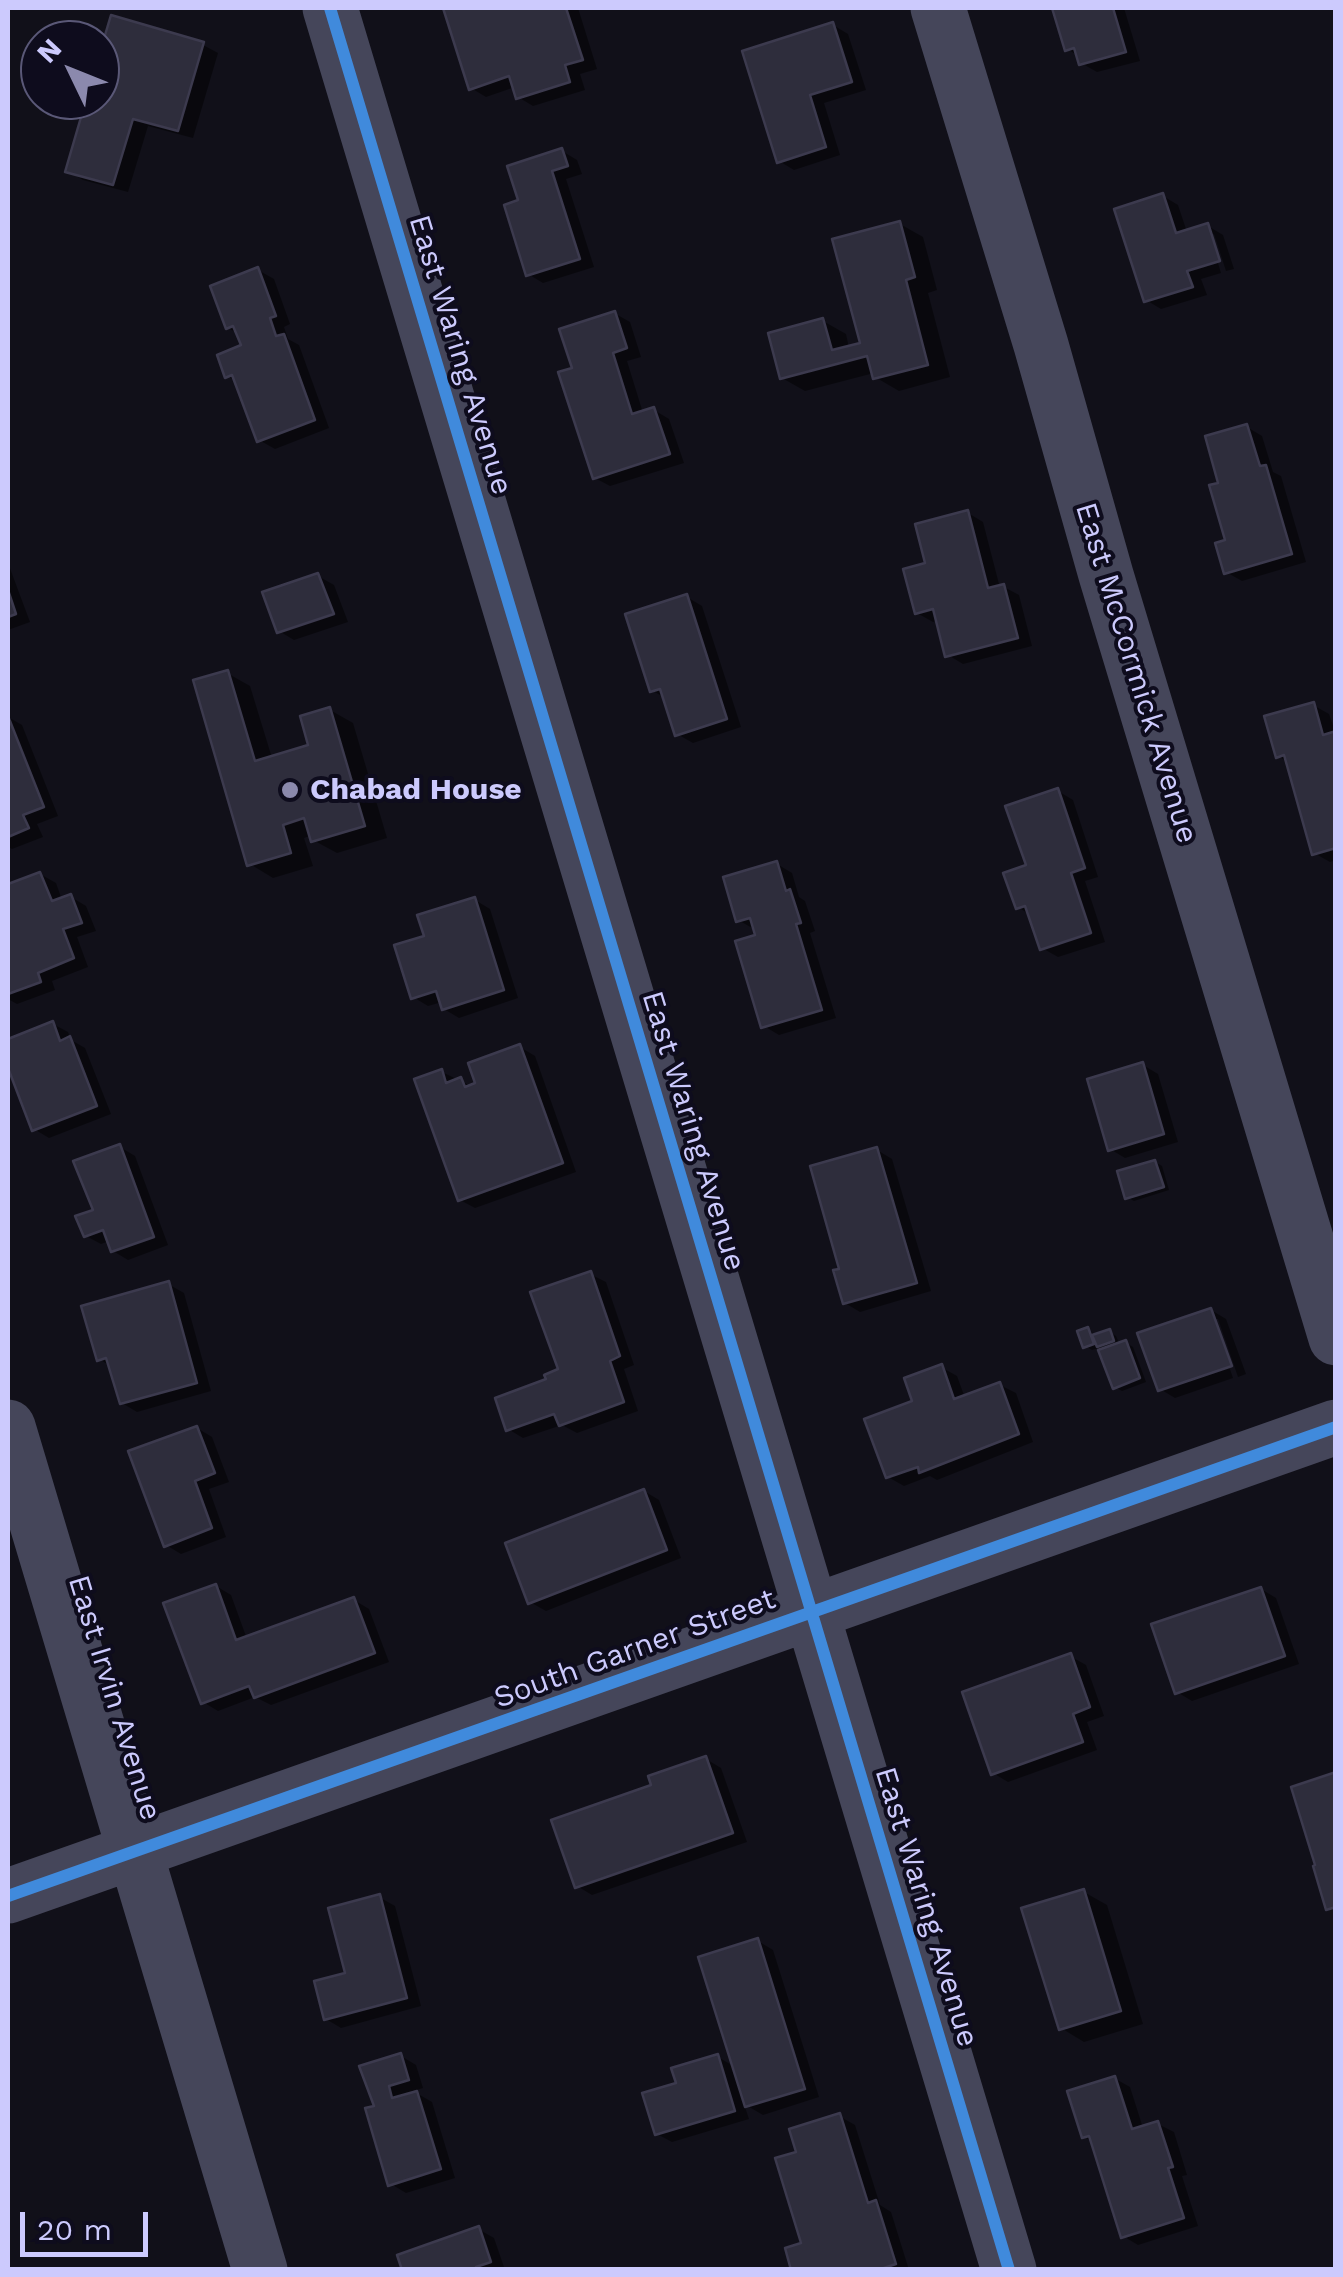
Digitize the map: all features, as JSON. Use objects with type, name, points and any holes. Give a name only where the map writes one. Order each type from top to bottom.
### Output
[{"type":"street","name":"East Waring Avenue","points":[[330,8],[1009,2270]]},
{"type":"street","name":"East McCormick Avenue","points":[[938,8],[1336,1338]]},
{"type":"street","name":"East Irvin Avenue","points":[[8,1427],[260,2270]]},
{"type":"street","name":"South Garner Street","points":[[8,1896],[1336,1427]]},
{"type":"building","points":[[443,8],[566,8],[583,60],[565,65],[570,82],[516,99],[509,76],[469,90]]},
{"type":"building","points":[[1052,8],[1113,8],[1126,52],[1079,65],[1074,48],[1065,51]]},
{"type":"building","points":[[111,15],[204,42],[178,131],[133,119],[113,185],[65,172],[80,120],[120,120],[120,20],[110,20]]},
{"type":"building","points":[[833,22],[852,82],[810,95],[826,147],[777,163],[742,51]]},
{"type":"building","points":[[562,148],[568,166],[552,171],[580,259],[526,276],[504,205],[518,200],[507,166]]},
{"type":"building","points":[[1163,193],[1176,233],[1208,223],[1220,261],[1187,271],[1193,287],[1144,302],[1114,209]]},
{"type":"building","points":[[900,221],[915,277],[906,280],[928,365],[873,379],[867,356],[780,379],[768,333],[823,318],[832,350],[860,343],[832,239]]},
{"type":"building","points":[[258,267],[276,316],[270,318],[276,336],[284,334],[315,420],[257,442],[232,375],[225,378],[217,355],[241,345],[233,326],[226,329],[210,286]]},
{"type":"building","points":[[615,311],[627,348],[613,353],[632,414],[654,407],[670,454],[593,479],[558,372],[572,368],[559,329]]},
{"type":"building","points":[[1247,424],[1260,466],[1266,465],[1292,554],[1224,574],[1215,543],[1225,540],[1209,485],[1218,483],[1205,436]]},
{"type":"building","points":[[968,510],[988,588],[1004,584],[1018,638],[945,657],[933,609],[915,614],[903,569],[925,563],[915,524]]},
{"type":"building","points":[[318,573],[334,614],[277,633],[262,592]]},
{"type":"building","points":[[8,590],[16,614],[8,617]]},
{"type":"building","points":[[687,594],[727,719],[675,736],[660,689],[650,692],[625,614]]},
{"type":"building","name":"Chabad House","points":[[228,670],[255,761],[308,745],[300,716],[330,707],[365,826],[311,842],[304,818],[283,825],[291,853],[247,866],[193,680]]},
{"type":"building","points":[[1314,702],[1323,735],[1336,731],[1336,848],[1312,855],[1284,755],[1276,758],[1264,716]]},
{"type":"building","points":[[8,716],[44,807],[23,815],[29,828],[8,837]]},
{"type":"building","points":[[1058,788],[1085,868],[1071,873],[1091,933],[1040,950],[1025,906],[1016,909],[1003,873],[1026,865],[1005,806]]},
{"type":"building","points":[[777,861],[801,923],[796,924],[822,1010],[761,1028],[735,941],[755,935],[750,918],[736,922],[723,877]]},
{"type":"building","points":[[40,872],[52,901],[71,894],[82,923],[63,929],[74,958],[38,973],[41,982],[8,994],[8,884]]},
{"type":"building","points":[[475,897],[504,990],[442,1010],[436,991],[411,999],[394,945],[424,936],[417,915]]},
{"type":"building","points":[[53,1021],[60,1041],[70,1036],[97,1106],[32,1131],[8,1068],[8,1039]]},
{"type":"building","points":[[520,1044],[563,1163],[458,1201],[414,1079],[442,1069],[446,1083],[461,1077],[465,1087],[475,1083],[468,1063]]},
{"type":"building","points":[[1143,1062],[1164,1134],[1108,1151],[1087,1079]]},
{"type":"building","points":[[120,1144],[154,1237],[111,1252],[103,1230],[84,1237],[75,1216],[93,1210],[73,1161]]},
{"type":"building","points":[[877,1147],[917,1283],[843,1304],[833,1270],[839,1269],[810,1166]]},
{"type":"building","points":[[1155,1160],[1164,1187],[1125,1199],[1117,1171]]},
{"type":"building","points":[[591,1271],[620,1356],[610,1361],[624,1402],[559,1426],[554,1414],[506,1431],[495,1398],[546,1379],[544,1375],[558,1369],[530,1292]]},
{"type":"building","points":[[169,1281],[197,1383],[120,1404],[106,1358],[97,1361],[81,1306]]},
{"type":"building","points":[[1211,1308],[1232,1366],[1158,1391],[1137,1333]]},
{"type":"building","points":[[1088,1327],[1094,1344],[1083,1348],[1077,1331]]},
{"type":"building","points":[[1110,1329],[1114,1341],[1097,1347],[1092,1335]]},
{"type":"building","points":[[1126,1340],[1140,1378],[1113,1389],[1098,1350]]},
{"type":"building","points":[[942,1364],[954,1399],[1000,1382],[1019,1434],[919,1473],[918,1467],[886,1478],[864,1419],[912,1401],[904,1378]]},
{"type":"building","points":[[197,1426],[215,1473],[195,1481],[212,1528],[164,1547],[128,1451]]},
{"type":"building","points":[[644,1489],[667,1550],[528,1604],[505,1543]]},
{"type":"building","points":[[216,1584],[236,1640],[354,1597],[375,1653],[254,1698],[249,1686],[201,1704],[163,1603]]},
{"type":"building","points":[[1261,1587],[1285,1656],[1175,1694],[1151,1624]]},
{"type":"building","points":[[1071,1653],[1090,1707],[1073,1714],[1083,1742],[991,1775],[962,1692]]},
{"type":"building","points":[[706,1756],[733,1833],[575,1888],[551,1820],[651,1785],[648,1776]]},
{"type":"building","points":[[1336,1772],[1336,1907],[1326,1910],[1291,1787]]},
{"type":"building","points":[[1084,1889],[1121,2011],[1059,2030],[1021,1908]]},
{"type":"building","points":[[380,1894],[407,1998],[324,2020],[314,1981],[345,1973],[328,1908]]},
{"type":"building","points":[[758,1938],[805,2089],[745,2107],[698,1957]]},
{"type":"building","points":[[401,2053],[409,2080],[389,2086],[392,2098],[417,2091],[441,2169],[388,2186],[365,2108],[374,2106],[359,2066]]},
{"type":"building","points":[[718,2054],[735,2111],[655,2135],[642,2093],[676,2083],[671,2068]]},
{"type":"building","points":[[1115,2076],[1132,2129],[1158,2121],[1184,2218],[1121,2238],[1089,2136],[1082,2138],[1067,2091]]},
{"type":"building","points":[[840,2113],[868,2203],[876,2200],[896,2264],[878,2270],[791,2270],[785,2248],[801,2243],[775,2158],[796,2152],[789,2129]]},
{"type":"building","points":[[479,2226],[491,2262],[476,2267],[477,2270],[402,2270],[397,2255]]},
{"type":"cycle path","points":[[330,8],[1009,2270]]},
{"type":"cycle path","points":[[8,1896],[1336,1427]]},
{"type":"place","name":"Chabad House","points":[[290,790]]}]
